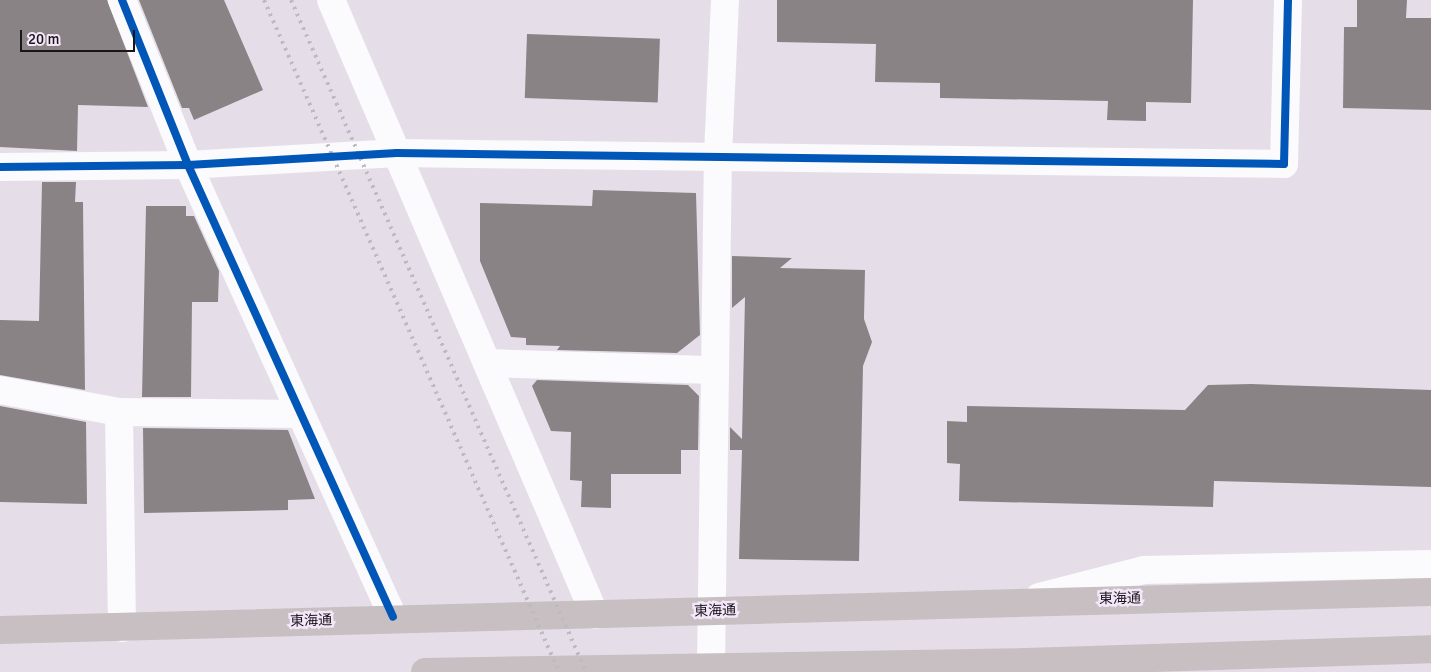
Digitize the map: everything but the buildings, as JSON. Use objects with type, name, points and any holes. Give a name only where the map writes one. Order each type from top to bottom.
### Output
[{"type":"main road","name":"東海通","points":[[0,630],[122,628],[394,617],[595,616],[1025,601],[1431,592]]},
{"type":"main road","points":[[425,672],[960,661],[1026,662],[1431,649]]},
{"type":"street","points":[[122,0],[188,166],[299,414],[394,617]]},
{"type":"street","points":[[331,0],[595,616]]},
{"type":"street","points":[[711,666],[709,611],[718,155],[726,0]]},
{"type":"street","points":[[0,167],[188,166],[397,153],[718,155],[1284,164],[1288,0]]},
{"type":"street","points":[[487,363],[714,370]]},
{"type":"street","points":[[0,390],[119,412],[299,414]]},
{"type":"street","points":[[119,412],[122,628]]},
{"type":"street","points":[[1025,601],[1144,570],[1431,564]]},
{"type":"street","points":[[1026,662],[1111,672]]},
{"type":"railway","points":[[264,0],[559,672]]},
{"type":"railway","points":[[291,0],[586,672]]},
{"type":"cycle path","points":[[122,0],[188,165],[393,617]]},
{"type":"cycle path","points":[[0,167],[188,165],[397,153],[1284,164],[1288,0]]}]
